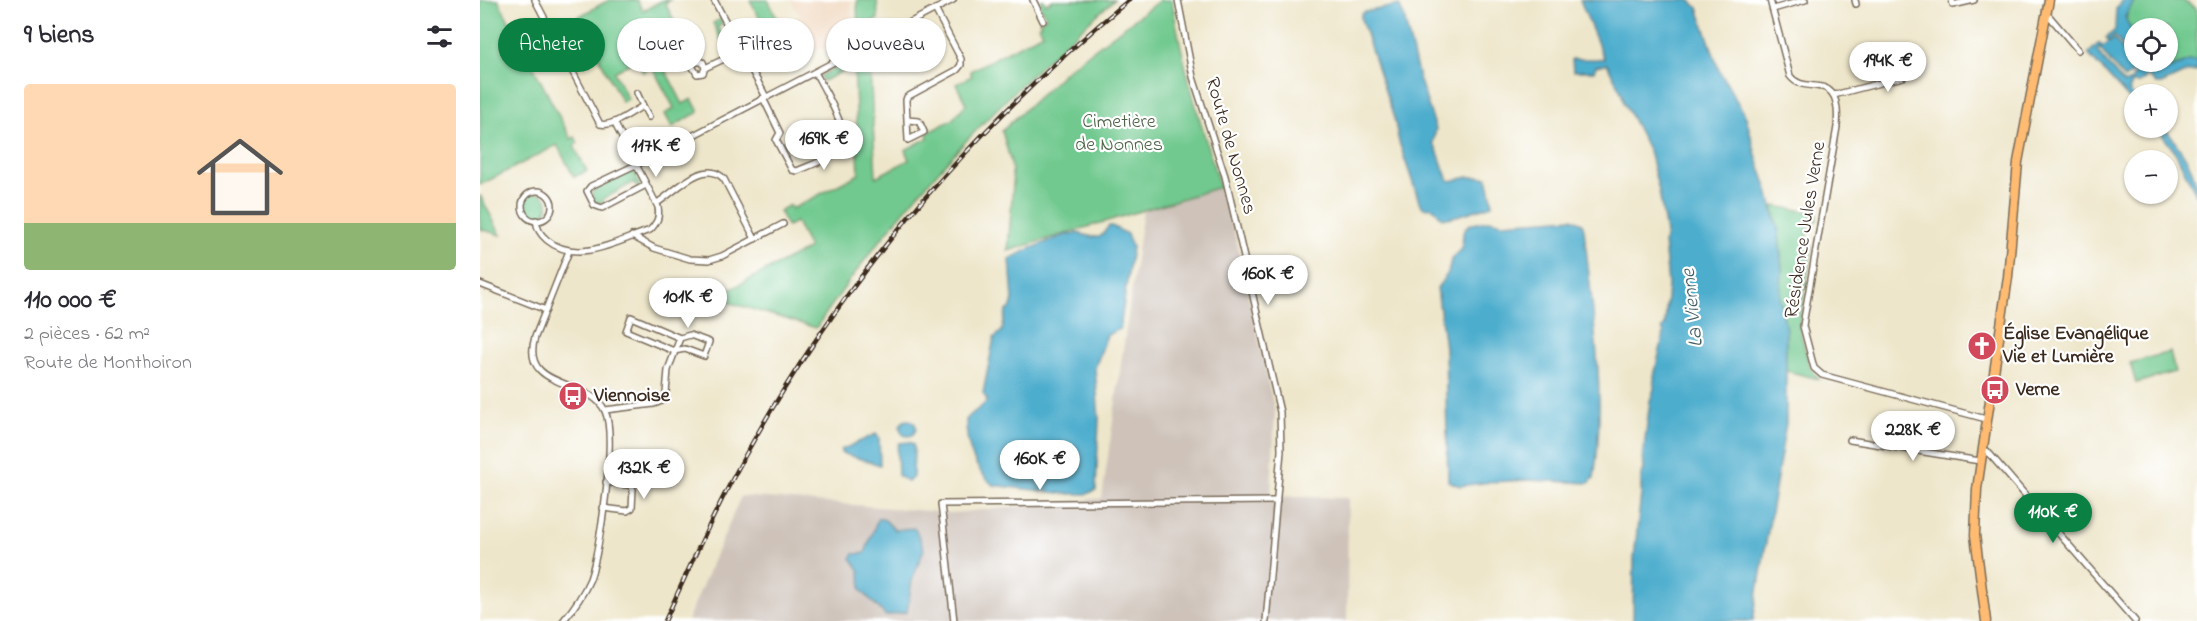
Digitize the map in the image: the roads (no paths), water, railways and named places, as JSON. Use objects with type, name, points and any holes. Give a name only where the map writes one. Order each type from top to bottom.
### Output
[{"type":"main road","points":[[1986,621],[1975,535],[1980,461],[2008,277],[2018,162],[2049,0]]},
{"type":"street","points":[[535,0],[600,124],[614,122],[643,106]]},
{"type":"street","points":[[714,0],[724,18]]},
{"type":"street","points":[[646,185],[602,208],[594,205],[588,194],[589,187],[636,165],[953,0]]},
{"type":"street","points":[[1033,0],[1043,21]]},
{"type":"street","name":"Route de Nonnes","points":[[1178,0],[1193,77],[1225,176],[1277,396],[1281,426],[1266,621]]},
{"type":"street","points":[[1770,0],[1790,75],[1798,82],[1828,89],[1834,95],[1903,77],[1898,61]]},
{"type":"street","points":[[1773,9],[1805,0]]},
{"type":"street","points":[[1952,0],[1953,5],[1974,0]]},
{"type":"street","points":[[907,120],[907,97],[957,70],[961,65],[961,59],[935,9]]},
{"type":"street","points":[[2046,16],[2050,17],[2078,50]]},
{"type":"street","points":[[705,68],[717,62]]},
{"type":"street","points":[[751,72],[780,133],[777,140],[792,170],[798,171],[842,147],[844,130],[815,72]]},
{"type":"street","points":[[637,93],[649,117]]},
{"type":"street","name":"Résidence Jules Verne","points":[[1834,95],[1838,110],[1837,127],[1803,326],[1814,368],[1822,375],[1986,419]]},
{"type":"street","points":[[536,220],[547,216],[551,208],[549,198],[538,191],[527,194],[522,204],[525,214],[536,220],[540,234],[555,246],[569,251],[588,251],[650,230],[654,226],[659,216],[657,203],[614,122]]},
{"type":"street","points":[[657,203],[680,184],[706,172],[716,173],[724,179],[755,238]]},
{"type":"street","points":[[632,236],[654,248],[703,260],[722,256],[783,224]]},
{"type":"street","points":[[563,621],[581,598],[590,579],[597,550],[610,440],[605,410],[587,394],[547,377],[536,364],[532,351],[569,251]]},
{"type":"street","points":[[480,284],[546,310]]},
{"type":"street","points":[[605,410],[662,401],[666,393],[666,380],[674,351],[680,338],[690,334],[709,342],[704,356],[685,349],[674,351],[626,331],[631,317],[680,338]]},
{"type":"street","points":[[1850,440],[1980,461]]},
{"type":"street","points":[[1982,449],[1994,459],[2135,621]]},
{"type":"street","points":[[603,508],[627,511],[632,508],[633,489],[629,485],[606,482]]},
{"type":"street","points":[[954,621],[941,504],[1277,501]]},
{"type":"water","name":"La Vienne","points":[[1580,0],[1690,0],[1698,8],[1719,70],[1746,117],[1767,187],[1779,233],[1782,271],[1780,299],[1786,329],[1786,423],[1753,621],[1633,621],[1634,558],[1641,474],[1644,470],[1643,455],[1654,376],[1664,333],[1662,329],[1665,325],[1668,284],[1664,242],[1666,233],[1649,151],[1607,64],[1596,66],[1594,71],[1573,71],[1572,59],[1604,59]]},
{"type":"water","points":[[2123,0],[2135,0],[2124,18],[2124,48],[2115,36],[2108,41],[2106,38],[2115,30],[2116,9]]},
{"type":"water","points":[[1399,5],[1436,129],[1433,143],[1445,173],[1450,181],[1468,177],[1487,177],[1492,205],[1444,218],[1435,209],[1424,208],[1420,204],[1361,19],[1361,14],[1365,12]]},
{"type":"water","points":[[2114,39],[2124,52],[2124,72],[2134,72],[2124,79],[2100,49]]},
{"type":"water","points":[[2099,43],[2102,46],[2097,51],[2124,84],[2124,93],[2088,54]]},
{"type":"water","points":[[2197,61],[2197,71],[2187,72],[2161,84],[2156,84],[2147,76],[2140,83],[2124,84],[2131,81],[2137,72],[2178,72],[2178,65]]},
{"type":"water","points":[[2164,138],[2172,138],[2187,160],[2194,177],[2197,196],[2178,158],[2178,150],[2174,150]]},
{"type":"water","points":[[1572,218],[1582,223],[1584,229],[1597,354],[1599,416],[1594,478],[1589,483],[1528,480],[1460,486],[1448,481],[1445,348],[1437,288],[1448,273],[1451,260],[1462,249],[1463,233],[1468,225],[1491,220],[1502,223]]},
{"type":"water","points":[[1109,226],[1127,234],[1132,247],[1120,329],[1107,335],[1095,368],[1099,419],[1096,490],[1087,494],[1066,494],[993,485],[980,471],[972,455],[967,438],[966,420],[987,400],[983,393],[994,338],[1002,331],[1006,311],[1010,309],[1013,300],[1010,259],[1043,243],[1071,234],[1100,237]]},
{"type":"water","points":[[905,420],[911,420],[916,428],[914,434],[905,436],[900,431],[900,425]]},
{"type":"water","points":[[876,434],[879,438],[880,465],[841,453],[841,450]]},
{"type":"water","points":[[909,442],[914,448],[913,477],[908,482],[898,475],[897,449],[899,443]]},
{"type":"water","points":[[878,518],[885,520],[895,530],[915,528],[924,549],[912,581],[907,612],[886,616],[861,590],[860,571],[851,558],[854,554],[865,553]]},
{"type":"railway","points":[[665,621],[719,505],[755,438],[792,376],[876,258],[970,148],[1074,47],[1129,0]]},
{"type":"place","name":"Église Evangélique Vie et Lumière","points":[[1982,346]]},
{"type":"place","name":"Verne","points":[[1995,390]]},
{"type":"place","name":"Viennoise","points":[[573,396]]},
{"type":"park label","name":"Cimetière de Nonnes","points":[[1119,134]]}]
